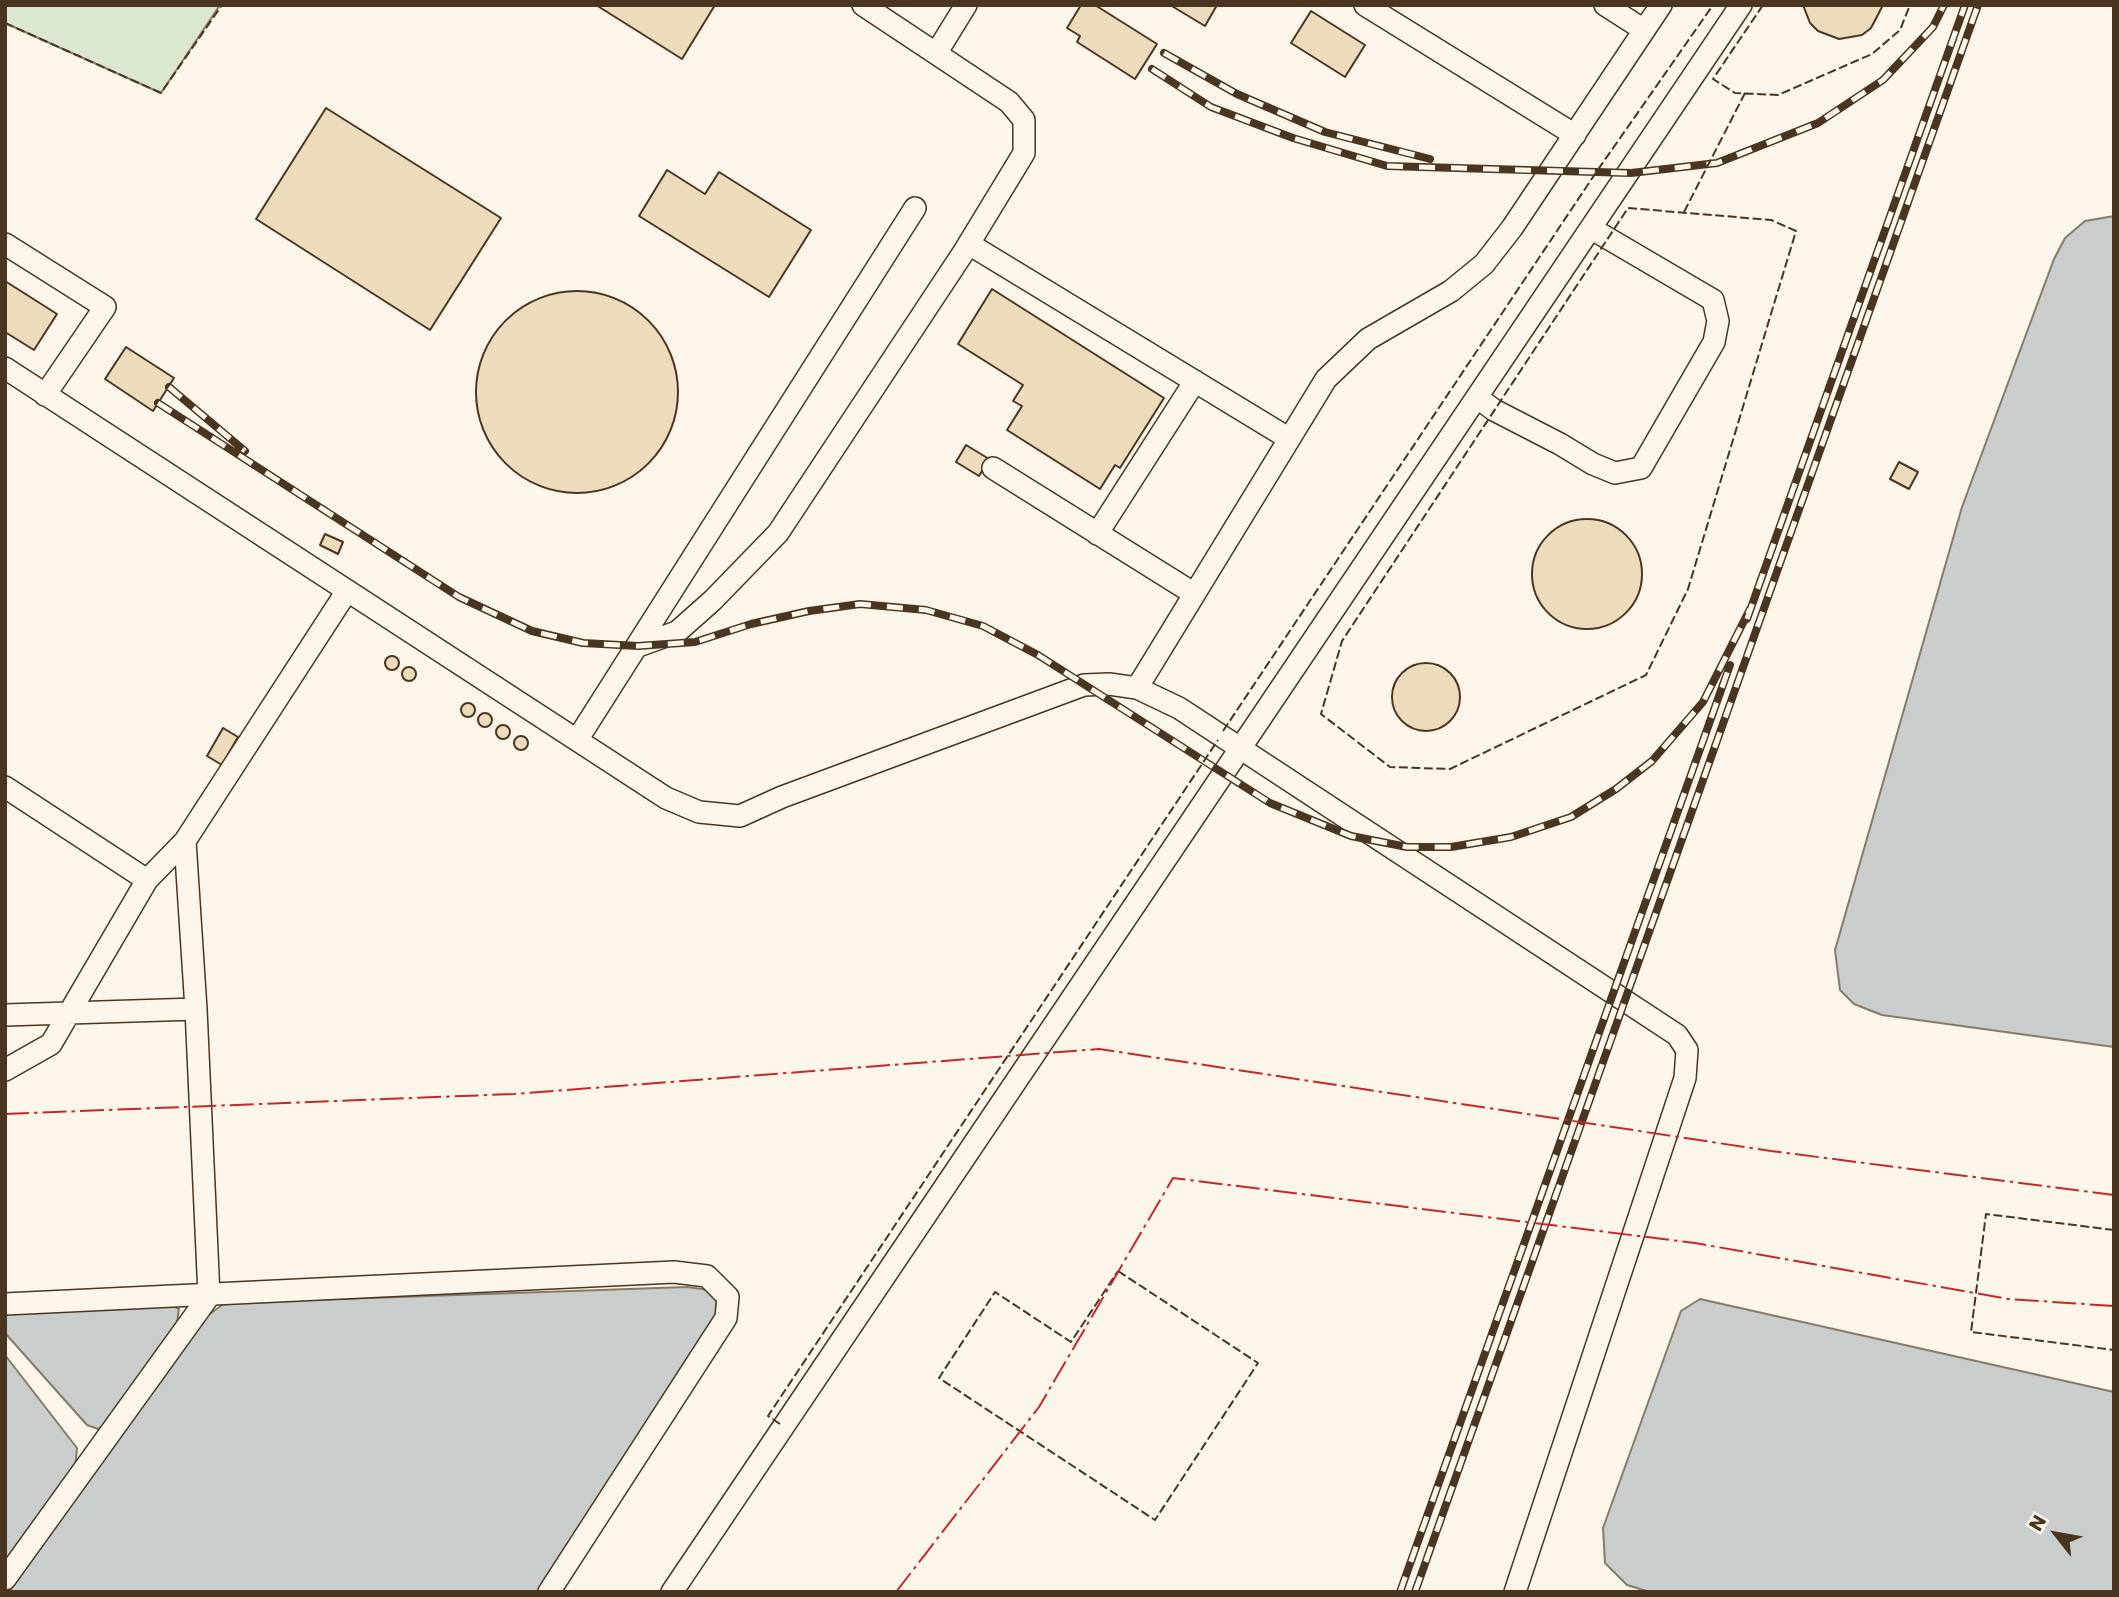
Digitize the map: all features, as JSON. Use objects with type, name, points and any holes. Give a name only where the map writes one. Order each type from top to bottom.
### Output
[{"type":"lane","points":[[638,646],[677,632],[713,600],[778,533],[969,244],[1024,153],[1024,120],[1009,102],[863,5]]},
{"type":"lane","points":[[937,52],[966,5]]},
{"type":"lane","points":[[1365,5],[1575,135]]},
{"type":"lane","points":[[1605,5],[1644,30]]},
{"type":"lane","points":[[1137,688],[1326,379],[1368,339],[1451,291],[1484,264],[1513,228],[1661,5]]},
{"type":"lane","points":[[673,1592],[1741,5]]},
{"type":"lane","points":[[577,740],[915,208]]},
{"type":"lane","points":[[1478,398],[1494,410],[1592,464],[1615,473],[1641,468],[1714,342],[1718,321],[1713,300],[1592,229]]},
{"type":"lane","points":[[5,244],[105,307],[46,395]]},
{"type":"lane","points":[[969,244],[1288,438]]},
{"type":"lane","points":[[5,368],[666,798],[699,813],[740,816],[782,797],[1084,685],[1109,684],[1137,688],[1179,708],[1677,1035],[1687,1049],[1685,1078],[1515,1592]]},
{"type":"lane","points":[[1097,534],[1195,381]]},
{"type":"lane","points":[[993,468],[1193,593]]},
{"type":"lane","points":[[5,1070],[51,1044],[148,880],[185,841],[347,591]]},
{"type":"lane","points":[[5,787],[148,880]]},
{"type":"lane","points":[[5,1579],[209,1296],[196,1009],[185,841]]},
{"type":"lane","points":[[5,1015],[196,1009]]},
{"type":"lane","points":[[5,1304],[674,1272],[707,1276],[728,1297],[726,1318],[549,1592]]},
{"type":"green space","points":[[5,5],[220,5],[161,93],[5,23]]},
{"type":"shaded area","points":[[2114,216],[2114,1047],[1882,1015],[1854,1004],[1840,990],[1835,950],[1962,507],[2054,259],[2065,238],[2085,221]]},
{"type":"shaded area","points":[[687,1287],[709,1290],[719,1305],[710,1328],[539,1592],[9,1592],[207,1316],[225,1303]]},
{"type":"shaded area","points":[[1700,1299],[2114,1392],[2114,1592],[1650,1592],[1627,1585],[1605,1563],[1603,1528],[1681,1311]]},
{"type":"shaded area","points":[[167,1303],[179,1309],[176,1329],[109,1424],[98,1429],[87,1425],[5,1333],[5,1309]]},
{"type":"shaded area","points":[[5,1355],[77,1448],[75,1470],[5,1565]]},
{"type":"building","points":[[596,5],[715,5],[682,59]]},
{"type":"building","points":[[1081,5],[1095,5],[1157,44],[1135,79],[1077,42],[1080,36],[1067,28]]},
{"type":"building","points":[[1170,5],[1217,5],[1205,26]]},
{"type":"building","points":[[1803,5],[1883,5],[1871,28],[1862,35],[1839,39],[1818,31],[1810,23]]},
{"type":"building","points":[[1311,11],[1365,45],[1345,77],[1291,43]]},
{"type":"building","points":[[326,108],[501,218],[430,330],[256,219]]},
{"type":"building","points":[[667,170],[705,194],[719,172],[811,230],[769,297],[639,216]]},
{"type":"building","points":[[5,281],[57,314],[34,350],[5,332]]},
{"type":"building","points":[[992,289],[1164,398],[1120,468],[1115,465],[1100,489],[1007,430],[1022,406],[1013,401],[1023,385],[958,344]]},
{"type":"building","points":[[577,291],[616,298],[649,320],[671,353],[678,392],[671,431],[649,464],[616,486],[577,493],[538,486],[505,464],[483,431],[476,392],[483,353],[505,320],[538,298]]},
{"type":"building","points":[[126,347],[174,378],[153,411],[105,379]]},
{"type":"building","points":[[966,445],[989,459],[979,476],[956,462]]},
{"type":"building","points":[[1899,462],[1918,472],[1909,489],[1890,479]]},
{"type":"building","points":[[1587,519],[1608,523],[1626,535],[1638,553],[1642,574],[1638,595],[1626,613],[1608,625],[1587,629],[1566,625],[1548,613],[1536,595],[1532,574],[1536,553],[1548,535],[1566,523]]},
{"type":"building","points":[[325,534],[343,542],[338,554],[320,545]]},
{"type":"building","points":[[392,656],[397,658],[397,668],[392,670],[387,668],[385,663],[387,658]]},
{"type":"building","points":[[1419,663],[1433,663],[1445,668],[1455,678],[1460,697],[1455,716],[1445,726],[1433,731],[1419,731],[1407,726],[1397,716],[1392,704],[1392,690],[1397,678],[1407,668]]},
{"type":"building","points":[[409,667],[414,669],[414,679],[409,681],[404,679],[402,674],[404,669]]},
{"type":"building","points":[[468,703],[473,705],[473,715],[468,717],[463,715],[461,710],[463,705]]},
{"type":"building","points":[[485,713],[490,715],[490,725],[485,727],[480,725],[478,720],[480,715]]},
{"type":"building","points":[[503,725],[508,727],[508,737],[503,739],[498,737],[496,732],[498,727]]},
{"type":"building","points":[[223,728],[238,737],[222,765],[207,756]]},
{"type":"building","points":[[521,736],[526,738],[526,748],[521,750],[516,748],[514,743],[516,738]]},
{"type":"railway","points":[[1152,69],[1211,107],[1293,138],[1387,166],[1631,173],[1717,163],[1818,123],[1883,80],[1933,27],[1944,5]]},
{"type":"railway","points":[[1747,619],[1965,5]]},
{"type":"railway","points":[[1415,1592],[1978,5]]},
{"type":"railway","points":[[1164,53],[1237,94],[1325,132],[1430,159]]},
{"type":"railway","points":[[169,387],[245,451]]},
{"type":"railway","points":[[158,403],[459,597],[532,631],[583,643],[638,646],[695,642],[751,624],[809,611],[860,604],[926,610],[983,626],[1038,655],[1270,803],[1351,836],[1407,847],[1451,847],[1511,837],[1571,817],[1616,789],[1652,761],[1703,702],[1750,609]]},
{"type":"railway","points":[[1400,1592],[1730,665]]},
{"type":"fence","points":[[5,23],[161,93],[222,5]]},
{"type":"fence","points":[[1223,731],[1597,171],[1713,5]]},
{"type":"fence","points":[[1763,5],[1713,79],[1735,93],[1778,95],[1872,54],[1900,30],[1910,5]]},
{"type":"fence","points":[[1684,212],[1745,93]]},
{"type":"fence","points":[[1628,208],[1771,220],[1796,231],[1688,589],[1646,675],[1450,769],[1390,767],[1321,714],[1342,641],[1628,208]]},
{"type":"fence","points":[[780,1424],[768,1416],[1218,740]]},
{"type":"fence","points":[[2114,1230],[1986,1214],[1971,1332],[2114,1350]]},
{"type":"fence","points":[[1118,1271],[1258,1363],[1155,1520],[939,1378],[995,1292],[1071,1342],[1118,1271]]},
{"type":"power","points":[[5,1114],[514,1094],[1099,1049],[1771,1151],[2114,1195]]},
{"type":"power","points":[[896,1592],[1039,1407],[1173,1178],[1695,1243],[2008,1299],[2114,1306]]}]
